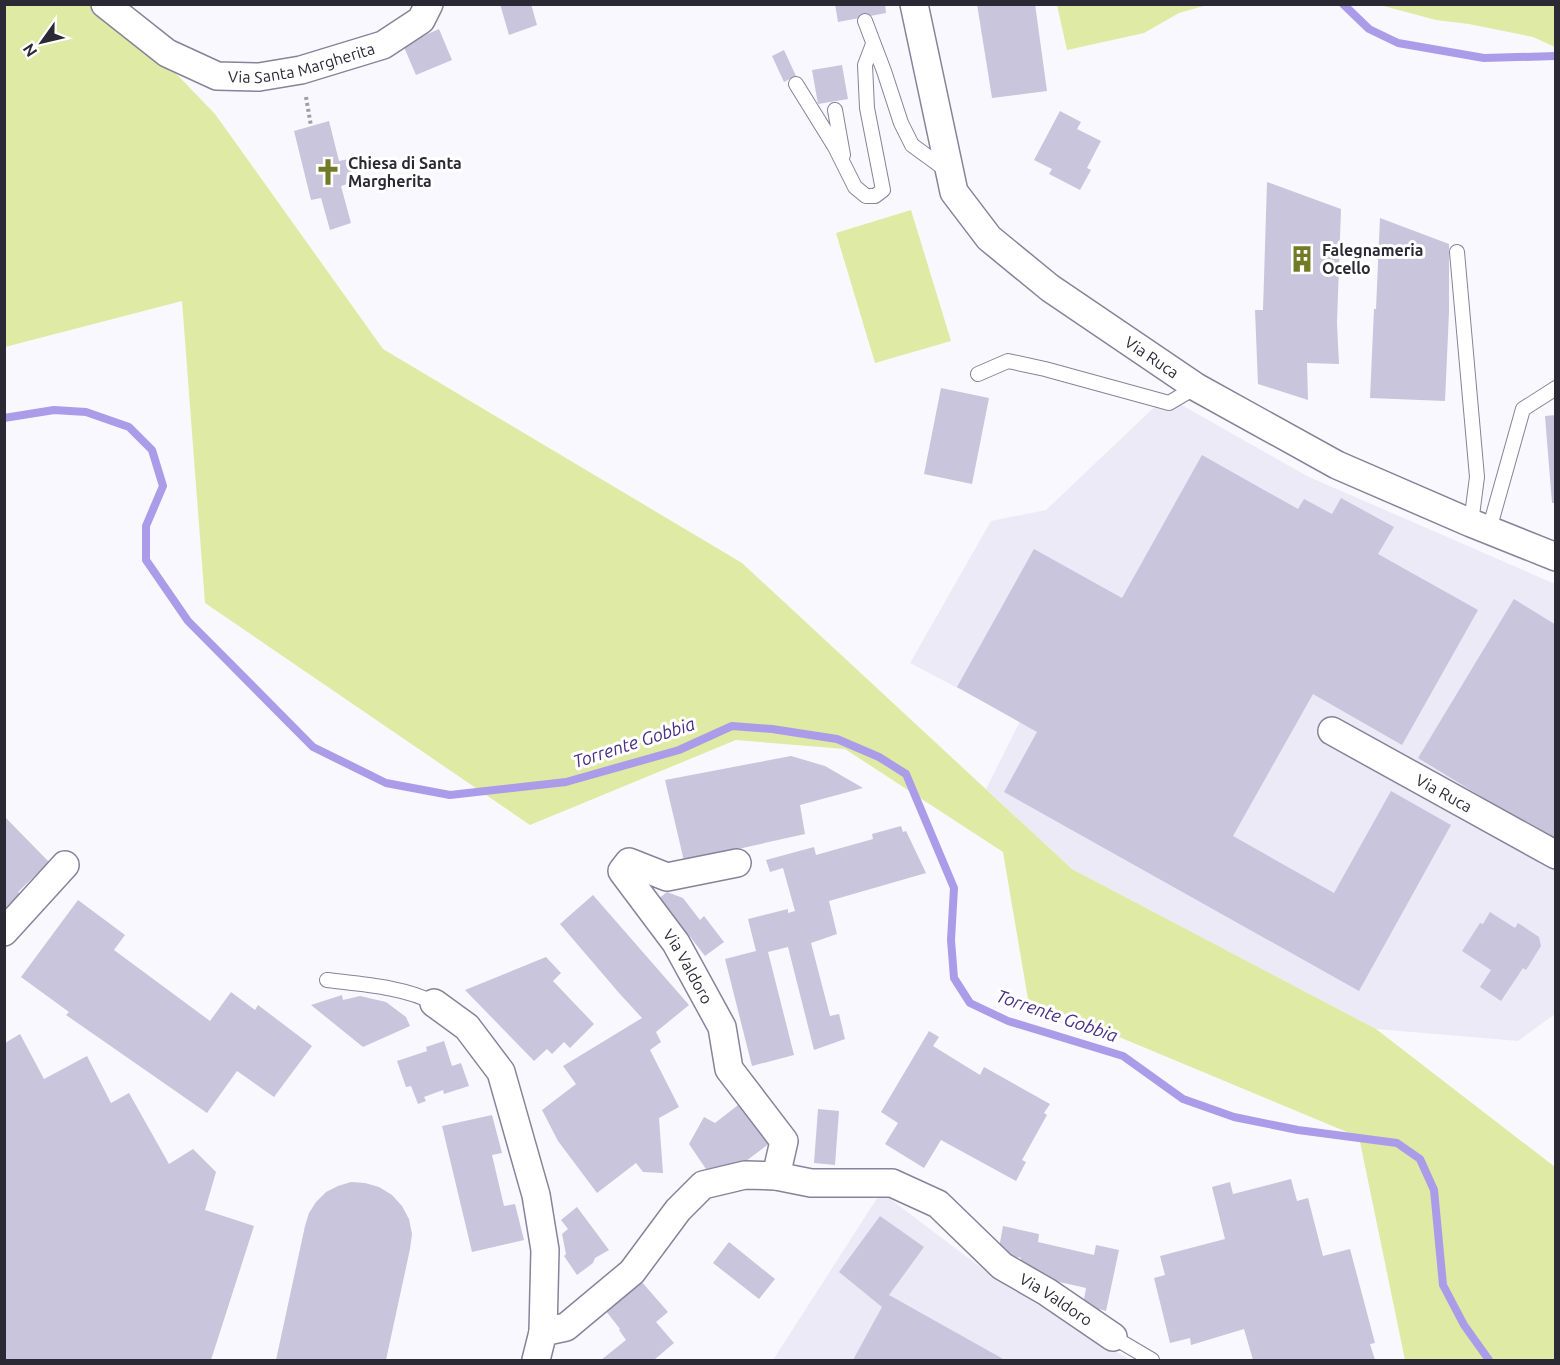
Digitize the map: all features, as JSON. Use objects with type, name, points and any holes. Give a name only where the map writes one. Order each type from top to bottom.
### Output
[{"type":"street","name":"Via Santa Margherita","points":[[105,4],[167,52],[197,67],[217,76],[259,77],[301,70],[383,45],[421,20],[429,4]]},
{"type":"street","name":"Via Ruca","points":[[914,4],[954,192],[989,238],[1050,288],[1196,387],[1337,465],[1556,557]]},
{"type":"street","name":"Via Ruca","points":[[1332,731],[1556,855]]},
{"type":"street","name":"Via Valdoro","points":[[736,863],[667,877],[628,862],[622,871],[676,943],[723,1027],[729,1070],[784,1141],[776,1176]]},
{"type":"street","points":[[4,932],[65,865]]},
{"type":"street","points":[[434,1003],[467,1027],[501,1072],[536,1194],[545,1250],[543,1332],[536,1360]]},
{"type":"street","name":"Via Valdoro","points":[[543,1332],[566,1327],[632,1272],[678,1210],[702,1185],[744,1175],[776,1176],[811,1182],[892,1183],[938,1204],[1002,1266],[1047,1292],[1113,1337]]},
{"type":"lane","points":[[865,21],[901,123],[912,145],[950,174]]},
{"type":"lane","points":[[796,84],[835,147],[855,187],[866,196],[875,196],[883,190],[867,108],[865,65],[873,44]]},
{"type":"lane","points":[[835,110],[846,169]]},
{"type":"lane","points":[[1457,252],[1480,527]]},
{"type":"lane","points":[[978,374],[1008,361],[1169,403],[1196,387]]},
{"type":"lane","points":[[1480,527],[1523,409],[1556,388]]},
{"type":"lane","points":[[327,980],[405,992],[422,996],[434,1003]]},
{"type":"lane","points":[[1113,1337],[1152,1360]]},
{"type":"path","points":[[305,87],[311,126]]},
{"type":"shaded area","points":[[1166,396],[1307,476],[1555,584],[1555,1014],[1518,1041],[1376,1029],[1072,869],[986,789],[1020,721],[910,663],[991,521],[1046,510]]},
{"type":"shaded area","points":[[881,1192],[1000,1282],[1130,1360],[773,1360]]},
{"type":"green space","points":[[1057,4],[1207,5],[1179,13],[1144,33],[1067,50]]},
{"type":"green space","points":[[5,5],[110,5],[215,114],[383,349],[742,563],[1072,869],[1376,1029],[1555,1167],[1555,1360],[1405,1360],[1359,1137],[1028,999],[1003,852],[845,749],[736,740],[530,825],[205,603],[182,301],[5,347]]},
{"type":"green space","points":[[1380,5],[1555,5],[1555,47],[1533,37],[1436,20]]},
{"type":"green space","points":[[911,210],[951,341],[875,363],[836,233]]},
{"type":"building","points":[[500,4],[531,4],[537,25],[509,35]]},
{"type":"building","points":[[835,4],[885,4],[886,13],[838,22]]},
{"type":"building","points":[[977,4],[1035,4],[1047,91],[992,98]]},
{"type":"building","points":[[439,29],[452,60],[416,75],[403,45]]},
{"type":"building","points":[[784,50],[796,76],[784,82],[772,56]]},
{"type":"building","points":[[842,65],[848,99],[818,104],[812,70]]},
{"type":"building","points":[[1060,111],[1081,122],[1077,129],[1101,141],[1087,168],[1091,170],[1080,190],[1049,174],[1052,169],[1034,160]]},
{"type":"building","name":"Chiesa di Santa Margherita","points":[[329,121],[339,161],[349,159],[354,182],[341,186],[351,223],[330,230],[321,198],[311,200],[294,131]]},
{"type":"building","name":"Falegnameria Ocello","points":[[1267,182],[1341,209],[1337,323],[1339,364],[1307,363],[1308,400],[1258,384],[1255,310],[1263,310]]},
{"type":"building","points":[[1380,218],[1449,244],[1445,401],[1370,398]]},
{"type":"building","points":[[941,388],[989,398],[972,484],[924,474]]},
{"type":"building","points":[[1556,415],[1556,503],[1552,503],[1545,416]]},
{"type":"building","points":[[1202,455],[1298,509],[1304,499],[1332,514],[1341,498],[1394,527],[1378,554],[1478,610],[1402,745],[1313,694],[1233,836],[1334,893],[1391,791],[1451,825],[1359,991],[1004,792],[1037,732],[957,687],[1034,549],[1122,598]]},
{"type":"building","points":[[1514,599],[1556,625],[1556,842],[1418,758]]},
{"type":"building","points":[[791,756],[825,766],[863,788],[800,805],[805,834],[684,861],[665,780]]},
{"type":"building","points":[[4,816],[49,862],[18,892],[22,895],[4,912]]},
{"type":"building","points":[[901,826],[903,832],[906,831],[926,873],[829,901],[837,934],[811,943],[830,1016],[839,1014],[845,1039],[814,1050],[788,947],[768,952],[794,1055],[752,1066],[725,959],[756,951],[748,919],[788,909],[788,913],[795,911],[783,868],[770,872],[766,860],[814,847],[816,855],[873,839],[872,834]]},
{"type":"building","points":[[667,892],[683,898],[700,920],[704,916],[724,942],[705,956],[688,934],[686,936],[658,899]]},
{"type":"building","points":[[593,895],[689,1005],[656,1032],[661,1042],[650,1050],[679,1107],[659,1118],[663,1173],[643,1172],[636,1163],[597,1193],[558,1141],[542,1110],[576,1084],[563,1066],[642,1018],[560,924]]},
{"type":"building","points":[[78,900],[125,935],[114,950],[210,1021],[231,992],[255,1010],[258,1005],[312,1046],[274,1097],[237,1071],[207,1113],[66,1015],[69,1012],[21,977]]},
{"type":"building","points":[[1490,912],[1515,928],[1518,923],[1539,937],[1541,946],[1526,970],[1523,968],[1501,1001],[1480,987],[1491,970],[1462,951]]},
{"type":"building","points":[[546,957],[561,973],[553,981],[594,1024],[570,1048],[564,1042],[552,1054],[547,1049],[534,1061],[465,990]]},
{"type":"building","points":[[342,995],[343,1000],[360,996],[386,1002],[406,1017],[410,1026],[363,1047],[311,1005]]},
{"type":"building","points":[[929,1031],[939,1037],[933,1046],[980,1075],[984,1067],[1050,1104],[1044,1113],[1047,1115],[1022,1160],[1026,1162],[1016,1181],[941,1140],[924,1168],[885,1144],[898,1123],[881,1112]]},
{"type":"building","points":[[20,1034],[44,1079],[87,1056],[111,1103],[129,1093],[169,1164],[193,1149],[216,1172],[205,1210],[254,1226],[211,1360],[5,1360],[5,1043]]},
{"type":"building","points":[[444,1041],[452,1066],[461,1063],[469,1086],[444,1094],[443,1090],[424,1097],[426,1101],[418,1104],[411,1086],[406,1087],[397,1061],[427,1051],[426,1047]]},
{"type":"building","points":[[742,1102],[770,1143],[746,1161],[706,1169],[689,1144],[704,1117],[715,1123]]},
{"type":"building","points":[[818,1109],[839,1111],[835,1165],[814,1163]]},
{"type":"building","points":[[492,1115],[502,1153],[492,1155],[504,1206],[515,1204],[524,1240],[472,1252],[442,1126]]},
{"type":"building","points":[[1291,1179],[1297,1201],[1308,1198],[1323,1256],[1350,1249],[1375,1343],[1370,1344],[1375,1360],[1253,1360],[1244,1329],[1191,1345],[1190,1338],[1170,1343],[1154,1278],[1165,1275],[1160,1256],[1225,1239],[1212,1187],[1230,1182],[1233,1194]]},
{"type":"building","points":[[351,1182],[379,1187],[392,1195],[402,1206],[409,1219],[412,1234],[386,1360],[276,1360],[309,1213],[326,1192]]},
{"type":"building","points":[[577,1207],[609,1250],[595,1258],[593,1263],[577,1275],[564,1256],[566,1254],[562,1234],[568,1229],[561,1220]]},
{"type":"building","points":[[880,1216],[924,1247],[889,1295],[1005,1360],[853,1360],[882,1307],[839,1272]]},
{"type":"building","points":[[1003,1226],[1039,1234],[1038,1242],[1094,1255],[1096,1245],[1119,1250],[1106,1311],[1083,1305],[1086,1288],[1029,1275],[1019,1268],[1021,1258],[1004,1254],[999,1248]]},
{"type":"building","points":[[729,1242],[775,1279],[759,1299],[713,1263]]},
{"type":"building","points":[[641,1281],[668,1312],[656,1322],[674,1343],[654,1360],[601,1360],[626,1340],[606,1311]]},
{"type":"waterway","points":[[1343,4],[1369,29],[1398,43],[1484,58],[1556,56]]},
{"type":"waterway","name":"Torrente Gobbia","points":[[4,418],[54,410],[86,412],[129,427],[152,450],[163,486],[146,526],[146,560],[188,621],[313,747],[386,783],[450,795],[566,782],[679,750],[732,726],[772,729],[837,739],[879,757],[906,774],[954,888],[951,940],[954,978],[970,1003],[1008,1021],[1123,1056],[1183,1099],[1234,1117],[1298,1130],[1397,1143],[1420,1159],[1434,1190],[1443,1285],[1464,1325],[1489,1360]]},
{"type":"place","name":"Chiesa di Santa Margherita","points":[[328,172]]},
{"type":"place","name":"Falegnameria Ocello","points":[[1302,259]]}]
